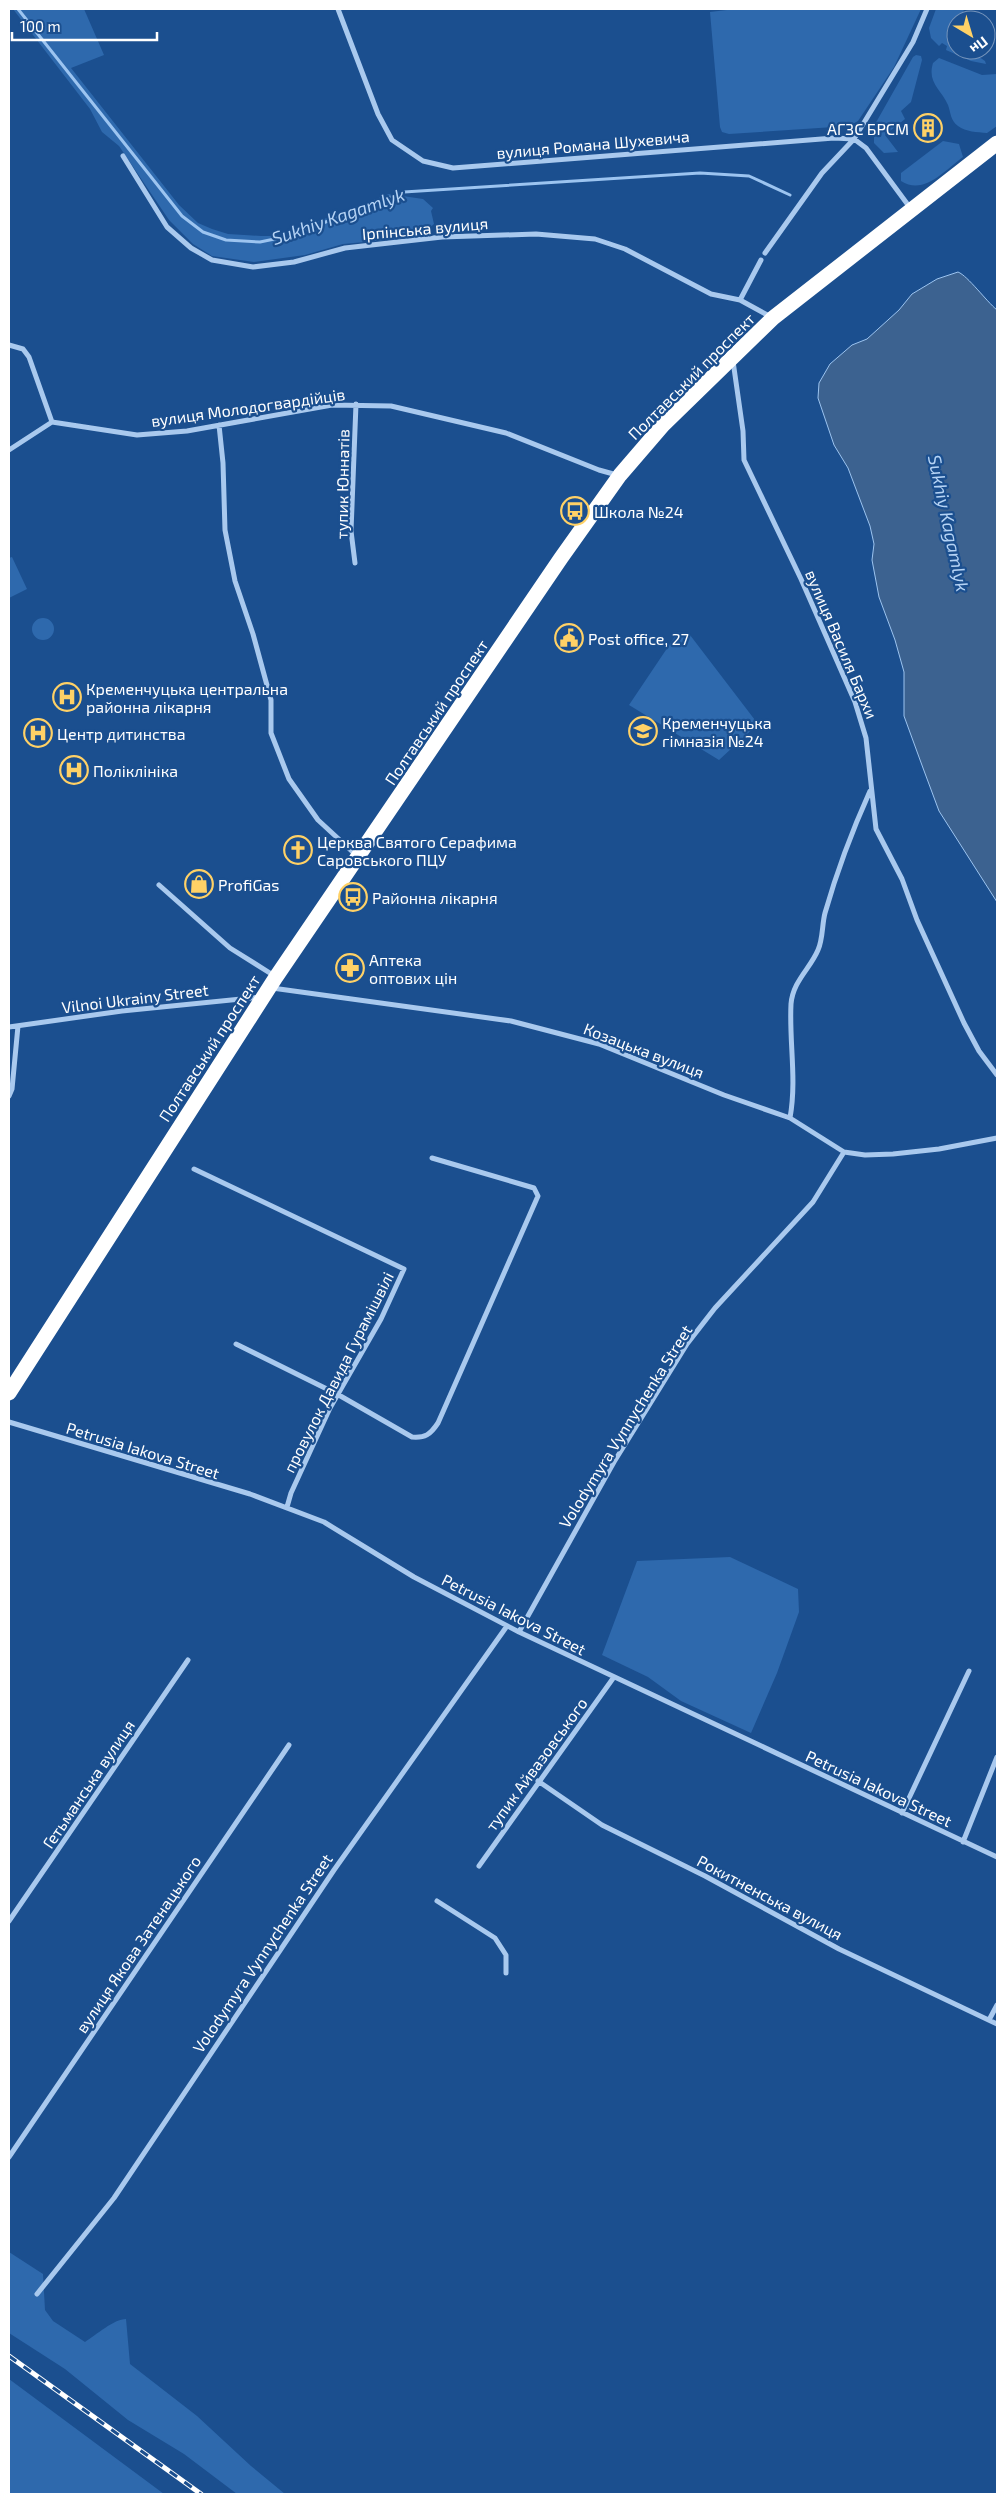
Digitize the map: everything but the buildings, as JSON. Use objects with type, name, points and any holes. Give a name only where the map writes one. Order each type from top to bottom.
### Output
[{"type":"highway","name":"Полтавський проспект","points":[[9,1393],[270,987],[561,558],[620,476],[663,425],[773,318],[911,209],[995,148]]},
{"type":"street","name":"вулиця Романа Шухевича","points":[[338,9],[378,114],[392,140],[422,161],[453,168],[834,138],[854,139]]},
{"type":"street","points":[[765,253],[822,173],[854,139],[913,42],[927,9]]},
{"type":"street","points":[[854,139],[866,148],[911,209]]},
{"type":"street","name":"Ірпінська вулиця","points":[[123,156],[167,227],[191,248],[212,260],[253,267],[294,262],[345,248],[442,237],[536,234],[595,239],[625,249],[710,294],[740,300],[773,318]]},
{"type":"street","points":[[740,300],[761,260]]},
{"type":"street","points":[[9,345],[22,350],[29,357],[52,422],[9,450]]},
{"type":"street","name":"вулиця Василя Бархи","points":[[732,356],[743,431],[744,460],[801,579],[855,702],[866,738],[876,829],[902,879],[917,920],[964,1023],[979,1051],[997,1075]]},
{"type":"street","name":"тупик Юннатів","points":[[355,563],[351,531],[356,404]]},
{"type":"street","name":"вулиця Молодогвардійців","points":[[52,422],[137,435],[188,431],[332,405],[391,406],[506,433],[599,470],[620,476]]},
{"type":"street","points":[[219,425],[225,530],[235,581],[253,634],[271,700],[271,733],[289,779],[318,820],[358,857]]},
{"type":"street","points":[[790,1118],[794,1095],[791,1003],[795,986],[819,949],[825,915],[839,869],[852,832],[871,791]]},
{"type":"street","points":[[160,885],[270,987]]},
{"type":"street","name":"Козацька вулиця","points":[[270,987],[470,1014],[529,1025],[599,1044],[724,1095],[790,1118],[844,1152],[865,1155],[893,1154],[939,1149],[997,1138]]},
{"type":"street","name":"Vilnoi Ukrainy Street","points":[[9,1027],[270,987]]},
{"type":"street","points":[[9,1096],[12,1089],[18,1026]]},
{"type":"street","name":"Volodymyra Vynnychenka Street","points":[[519,1632],[614,1462],[688,1344],[715,1308],[762,1254],[814,1202],[844,1152]]},
{"type":"street","points":[[236,1344],[337,1394],[412,1437],[423,1438],[432,1433],[538,1196],[534,1188],[432,1158]]},
{"type":"street","name":"провулок Давида Гурамішвілі","points":[[194,1169],[404,1269],[381,1319],[337,1394],[290,1493],[287,1507]]},
{"type":"street","name":"Petrusia Iakova Street","points":[[9,1422],[287,1507],[324,1522],[414,1577],[519,1632],[997,1857]]},
{"type":"street","name":"Volodymyra Vynnychenka Street","points":[[37,2294],[114,2198],[334,1870],[507,1626]]},
{"type":"street","name":"Гетьманська вулиця","points":[[9,1921],[188,1660]]},
{"type":"street","points":[[902,1813],[969,1671]]},
{"type":"street","name":"тупик Айвазовського","points":[[478,1866],[614,1678]]},
{"type":"street","name":"вулиця Якова Затенацького","points":[[9,2157],[289,1745]]},
{"type":"street","points":[[963,1842],[997,1757]]},
{"type":"street","name":"Рокитненська вулиця","points":[[538,1781],[602,1825],[705,1876],[839,1949],[997,2024]]},
{"type":"street","points":[[436,1900],[495,1938],[506,1955],[506,1973]]},
{"type":"street","points":[[989,2020],[997,2005]]},
{"type":"shaded area","points":[[13,9],[84,9],[104,55],[71,68],[179,205],[198,223],[228,234],[277,236],[389,194],[423,199],[433,208],[431,211],[434,224],[419,237],[343,244],[305,255],[254,262],[212,256],[193,244],[169,220],[119,146],[102,132],[90,109]]},
{"type":"shaded area","points":[[735,9],[921,9],[894,67],[858,121],[849,126],[729,134],[722,132],[720,127],[710,12]]},
{"type":"shaded area","points":[[936,9],[964,9],[946,10],[946,45],[942,43],[939,46],[931,38],[929,28]]},
{"type":"shaded area","points":[[916,55],[921,56],[922,60],[911,102],[901,111],[905,119],[885,135],[898,152],[884,153],[874,143],[874,126],[913,57]]},
{"type":"shaded area","points":[[939,58],[982,75],[997,74],[997,126],[987,133],[968,131],[955,124],[945,99],[933,81],[933,63]]},
{"type":"shaded area","points":[[969,60],[984,60],[986,64]]},
{"type":"shaded area","points":[[943,141],[959,144],[963,157],[934,180],[918,185],[910,185],[901,181],[901,173]]},
{"type":"shaded area","points":[[12,557],[27,589],[9,598],[9,558]]},
{"type":"shaded area","points":[[43,618],[51,621],[54,629],[51,637],[43,640],[35,637],[32,629],[35,621]]},
{"type":"shaded area","points":[[678,632],[690,635],[758,724],[719,760],[629,705]]},
{"type":"shaded area","points":[[730,1557],[798,1589],[799,1612],[777,1673],[751,1733],[681,1701],[648,1677],[602,1655],[637,1561]]},
{"type":"shaded area","points":[[9,2252],[43,2274],[45,2310],[53,2321],[85,2342],[111,2324],[126,2319],[130,2364],[197,2416],[251,2466],[285,2494],[237,2494],[184,2454],[128,2420],[65,2369],[9,2333]]},
{"type":"shaded area","points":[[9,2379],[164,2494],[9,2494]]},
{"type":"water","points":[[958,272],[967,278],[997,310],[997,902],[939,811],[904,716],[904,672],[895,640],[879,597],[872,560],[874,544],[870,526],[848,468],[834,445],[818,398],[819,383],[830,364],[852,345],[867,339],[899,310],[912,294],[937,279]]},
{"type":"waterway","name":"Sukhiy Kagamlyk","points":[[18,9],[182,216],[203,232],[226,240],[260,242],[289,236],[404,192],[700,173],[749,176],[790,195]]},
{"type":"railway","points":[[9,2356],[201,2494]]},
{"type":"place","name":"АГЗС БРСМ","points":[[928,128]]},
{"type":"place","name":"Школа №24","points":[[575,511]]},
{"type":"place","name":"Post office, 27","points":[[569,638]]},
{"type":"place","name":"Кременчуцька центральна районна лікарня","points":[[67,697]]},
{"type":"place","name":"Кременчуцька гімназія №24","points":[[643,731]]},
{"type":"place","name":"Центр дитинства","points":[[38,733]]},
{"type":"place","name":"Поліклініка","points":[[74,770]]},
{"type":"place","name":"Церква Святого Серафима Саровського ПЦУ","points":[[298,850]]},
{"type":"place","name":"ProfiGas","points":[[199,884]]},
{"type":"place","name":"Районна лікарня","points":[[353,897]]},
{"type":"place","name":"Аптека оптових цін","points":[[350,968]]}]
